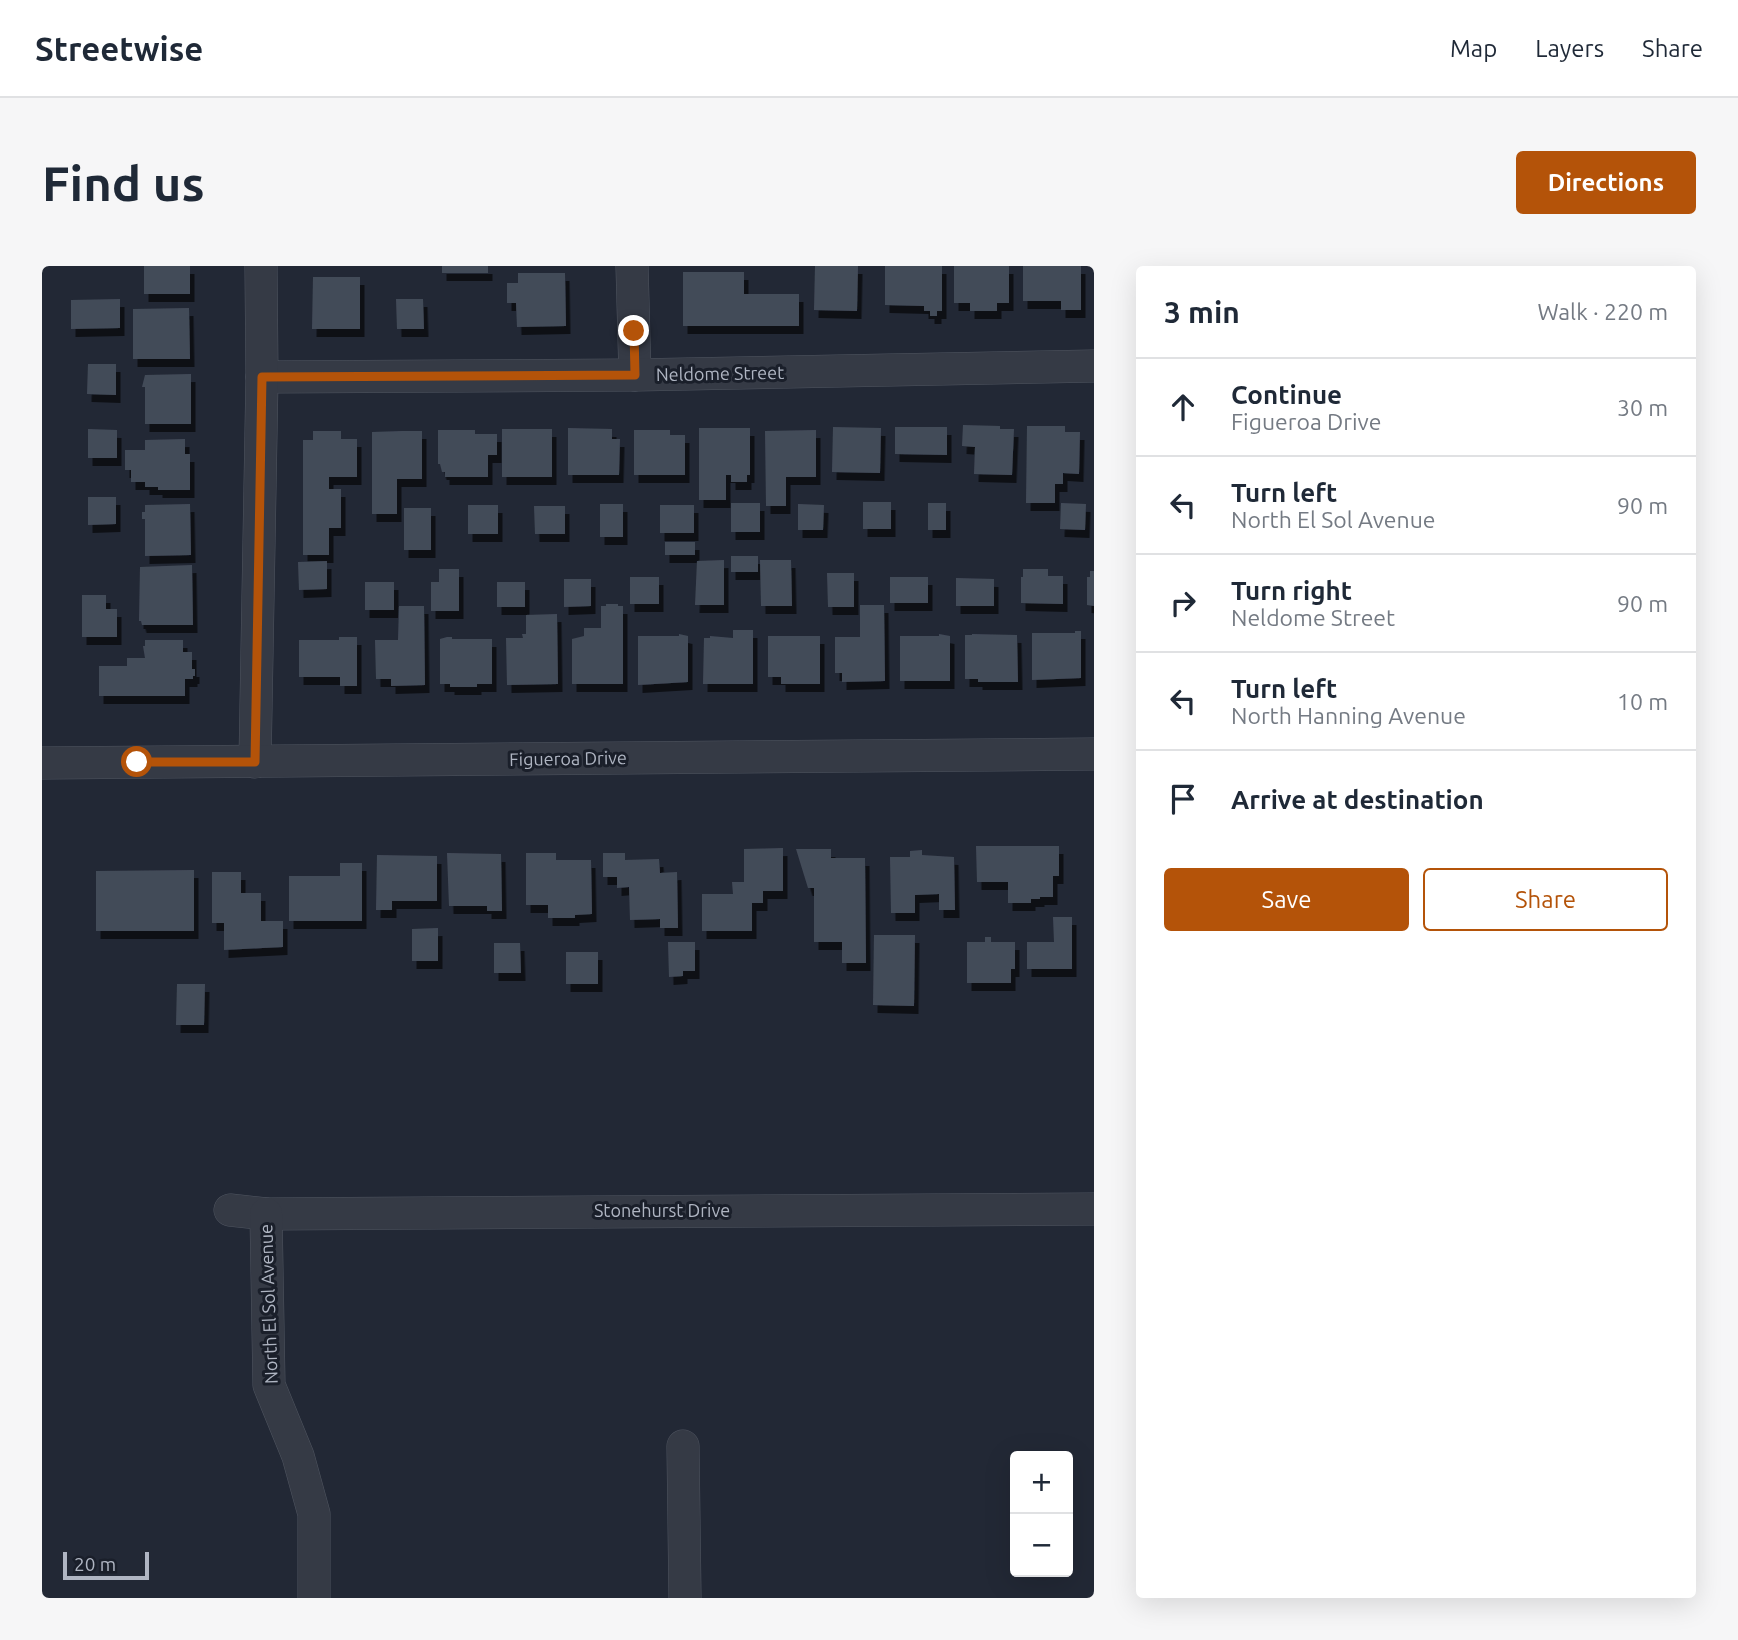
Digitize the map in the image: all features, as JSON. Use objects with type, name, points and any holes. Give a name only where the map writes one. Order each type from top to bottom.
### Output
[{"type":"street","points":[[255,762],[262,377],[261,266]]},
{"type":"street","points":[[632,266],[635,375]]},
{"type":"street","name":"Neldome Street","points":[[262,377],[635,375],[1094,366]]},
{"type":"street","name":"Figueroa Drive","points":[[42,763],[1094,754]]},
{"type":"street","name":"Stonehurst Drive","points":[[230,1210],[266,1214],[1094,1209]]},
{"type":"street","name":"North El Sol Avenue","points":[[266,1214],[269,1385],[298,1456],[314,1514],[314,1598]]},
{"type":"street","points":[[682,1446],[685,1598]]},
{"type":"building","points":[[144,266],[190,266],[190,294],[144,294]]},
{"type":"building","points":[[442,266],[488,266],[488,273],[442,273]]},
{"type":"building","points":[[815,266],[858,266],[857,311],[814,310]]},
{"type":"building","points":[[885,266],[942,266],[942,311],[937,311],[937,316],[930,316],[930,311],[924,311],[924,306],[885,305]]},
{"type":"building","points":[[954,266],[1009,266],[1009,303],[997,303],[997,311],[970,311],[970,303],[954,303]]},
{"type":"building","points":[[1023,266],[1081,266],[1081,310],[1061,310],[1061,301],[1023,301]]},
{"type":"building","points":[[683,272],[744,272],[744,294],[799,294],[799,326],[683,326]]},
{"type":"building","points":[[518,273],[565,273],[566,326],[517,327],[516,303],[507,303],[507,283],[518,283]]},
{"type":"building","points":[[313,277],[360,277],[360,329],[312,329]]},
{"type":"building","points":[[120,299],[120,328],[71,329],[71,300]]},
{"type":"building","points":[[396,299],[423,299],[424,329],[397,329]]},
{"type":"building","points":[[189,308],[190,359],[133,359],[133,309]]},
{"type":"building","points":[[88,364],[116,364],[116,395],[87,394]]},
{"type":"building","points":[[191,374],[191,424],[145,424],[145,387],[142,387],[145,375]]},
{"type":"building","points":[[963,425],[1014,429],[1012,475],[974,474],[975,447],[962,446]]},
{"type":"building","points":[[1027,426],[1065,426],[1065,432],[1080,432],[1079,474],[1063,473],[1063,484],[1055,484],[1055,503],[1026,503]]},
{"type":"building","points":[[833,427],[881,428],[880,473],[832,472]]},
{"type":"building","points":[[895,427],[947,427],[947,455],[895,454]]},
{"type":"building","points":[[568,428],[612,429],[612,439],[620,439],[619,475],[568,475]]},
{"type":"building","points":[[699,428],[750,428],[750,475],[747,475],[747,482],[731,482],[731,475],[726,475],[726,500],[699,500]]},
{"type":"building","points":[[88,429],[117,430],[117,458],[88,458]]},
{"type":"building","points":[[502,429],[552,429],[552,477],[502,477]]},
{"type":"building","points":[[438,430],[475,430],[475,434],[497,434],[497,455],[488,455],[488,477],[445,477],[445,472],[442,472],[438,464]]},
{"type":"building","points":[[634,430],[670,430],[670,435],[685,435],[685,475],[634,475]]},
{"type":"building","points":[[816,430],[816,477],[786,477],[786,506],[766,506],[765,431]]},
{"type":"building","points":[[313,431],[341,431],[341,439],[357,439],[357,477],[329,477],[329,489],[341,489],[341,528],[329,528],[329,555],[303,555],[303,440],[313,440]]},
{"type":"building","points":[[422,431],[422,479],[397,479],[397,514],[372,514],[372,432]]},
{"type":"building","points":[[185,439],[185,454],[190,454],[190,490],[158,490],[158,487],[145,487],[145,482],[131,482],[131,470],[125,470],[125,450],[145,450],[145,440]]},
{"type":"building","points":[[88,497],[116,497],[116,524],[88,525]]},
{"type":"building","points":[[863,502],[891,502],[891,529],[863,529]]},
{"type":"building","points":[[731,503],[760,503],[760,532],[731,532]]},
{"type":"building","points":[[928,503],[946,503],[946,530],[928,530]]},
{"type":"building","points":[[1061,503],[1086,504],[1085,530],[1060,529]]},
{"type":"building","points":[[190,504],[191,555],[145,556],[145,519],[142,519],[142,512],[145,512],[145,505]]},
{"type":"building","points":[[600,504],[623,504],[623,537],[600,537]]},
{"type":"building","points":[[798,504],[824,505],[823,530],[798,530]]},
{"type":"building","points":[[468,505],[498,505],[498,534],[468,534]]},
{"type":"building","points":[[660,505],[694,505],[694,533],[660,533]]},
{"type":"building","points":[[534,506],[565,506],[565,534],[535,534]]},
{"type":"building","points":[[404,508],[431,508],[431,550],[404,550]]},
{"type":"building","points":[[665,542],[695,542],[695,555],[665,555]]},
{"type":"building","points":[[731,556],[758,556],[758,572],[731,572]]},
{"type":"building","points":[[724,560],[724,605],[695,605],[697,561]]},
{"type":"building","points":[[760,560],[791,560],[792,606],[761,606]]},
{"type":"building","points":[[327,561],[327,589],[299,590],[298,562]]},
{"type":"building","points":[[192,565],[193,625],[142,625],[139,621],[140,567]]},
{"type":"building","points":[[439,569],[459,569],[459,611],[431,611],[431,582],[439,582]]},
{"type":"building","points":[[1023,569],[1048,569],[1048,576],[1063,576],[1063,604],[1021,603]]},
{"type":"building","points":[[1090,571],[1094,571],[1094,606],[1087,605],[1087,577],[1090,577]]},
{"type":"building","points":[[827,573],[854,573],[854,607],[828,607]]},
{"type":"building","points":[[630,577],[659,577],[659,604],[630,604]]},
{"type":"building","points":[[890,577],[928,577],[928,603],[890,603]]},
{"type":"building","points":[[956,578],[994,579],[994,606],[956,606]]},
{"type":"building","points":[[564,579],[591,579],[591,606],[564,607]]},
{"type":"building","points":[[365,582],[394,582],[394,610],[365,610]]},
{"type":"building","points":[[497,582],[525,582],[525,607],[497,607]]},
{"type":"building","points":[[82,595],[106,595],[106,609],[117,609],[117,637],[82,637]]},
{"type":"building","points":[[860,605],[884,605],[885,681],[842,682],[842,673],[835,673],[835,637],[860,637]]},
{"type":"building","points":[[399,606],[424,606],[425,685],[391,686],[391,679],[376,679],[375,640],[398,640]]},
{"type":"building","points":[[601,606],[623,606],[623,684],[572,684],[572,639],[584,636],[584,628],[601,628]]},
{"type":"building","points":[[557,614],[558,684],[507,685],[506,638],[523,638],[522,634],[526,634],[526,615]]},
{"type":"building","points":[[733,630],[753,630],[753,684],[703,684],[704,638],[733,638]]},
{"type":"building","points":[[1081,631],[1081,678],[1032,680],[1032,633]]},
{"type":"building","points":[[965,635],[1017,635],[1018,682],[978,682],[978,679],[965,679]]},
{"type":"building","points":[[638,636],[688,636],[688,682],[638,685]]},
{"type":"building","points":[[768,636],[820,636],[820,684],[781,684],[781,677],[768,677]]},
{"type":"building","points":[[900,636],[950,636],[950,681],[900,681]]},
{"type":"building","points":[[339,637],[357,637],[357,686],[340,686],[340,677],[299,677],[299,640],[339,640]]},
{"type":"building","points":[[440,639],[492,639],[492,684],[450,687],[450,684],[440,684]]},
{"type":"building","points":[[145,640],[183,640],[183,652],[192,652],[192,669],[195,669],[195,676],[193,679],[185,679],[185,696],[99,696],[99,666],[127,666],[127,658],[145,658]]},
{"type":"building","points":[[976,846],[1059,846],[1059,876],[1053,876],[1053,897],[1031,899],[1031,903],[1008,903],[1008,882],[977,882]]},
{"type":"building","points":[[783,848],[783,891],[763,891],[763,903],[752,903],[752,931],[702,931],[702,894],[733,894],[732,882],[744,882],[744,849]]},
{"type":"building","points":[[796,849],[831,849],[831,858],[865,858],[866,963],[842,963],[842,942],[814,942],[814,888],[808,888]]},
{"type":"building","points":[[922,850],[922,855],[954,857],[955,910],[939,910],[939,894],[915,895],[915,913],[891,913],[890,857],[910,857],[910,851]]},
{"type":"building","points":[[447,853],[501,854],[502,911],[487,911],[487,906],[449,906]]},
{"type":"building","points":[[526,853],[556,853],[556,860],[591,860],[592,914],[575,915],[575,918],[548,918],[548,905],[526,905]]},
{"type":"building","points":[[603,853],[625,853],[625,860],[659,859],[660,873],[677,872],[678,928],[660,928],[660,919],[630,920],[629,887],[617,888],[617,877],[603,877]]},
{"type":"building","points":[[377,855],[437,856],[437,901],[392,901],[392,910],[376,910]]},
{"type":"building","points":[[340,863],[362,863],[362,921],[289,921],[289,876],[340,876]]},
{"type":"building","points":[[194,870],[194,931],[96,931],[96,871]]},
{"type":"building","points":[[212,872],[241,872],[241,893],[261,893],[261,921],[283,921],[283,947],[224,950],[224,923],[212,923]]},
{"type":"building","points":[[1053,917],[1072,917],[1072,969],[1027,969],[1027,942],[1054,942]]},
{"type":"building","points":[[438,928],[438,961],[412,961],[412,929]]},
{"type":"building","points":[[874,935],[915,935],[914,1006],[873,1005]]},
{"type":"building","points":[[985,937],[991,937],[991,942],[1015,942],[1015,969],[1011,969],[1011,983],[967,983],[967,942],[985,942]]},
{"type":"building","points":[[668,942],[695,942],[695,971],[683,971],[683,976],[669,977]]},
{"type":"building","points":[[494,943],[520,943],[521,973],[494,973]]},
{"type":"building","points":[[566,952],[598,952],[598,984],[566,984]]},
{"type":"building","points":[[177,984],[205,984],[204,1025],[176,1025]]},
{"type":"route","points":[[137,762],[255,762],[262,377],[635,375],[634,331]]}]
